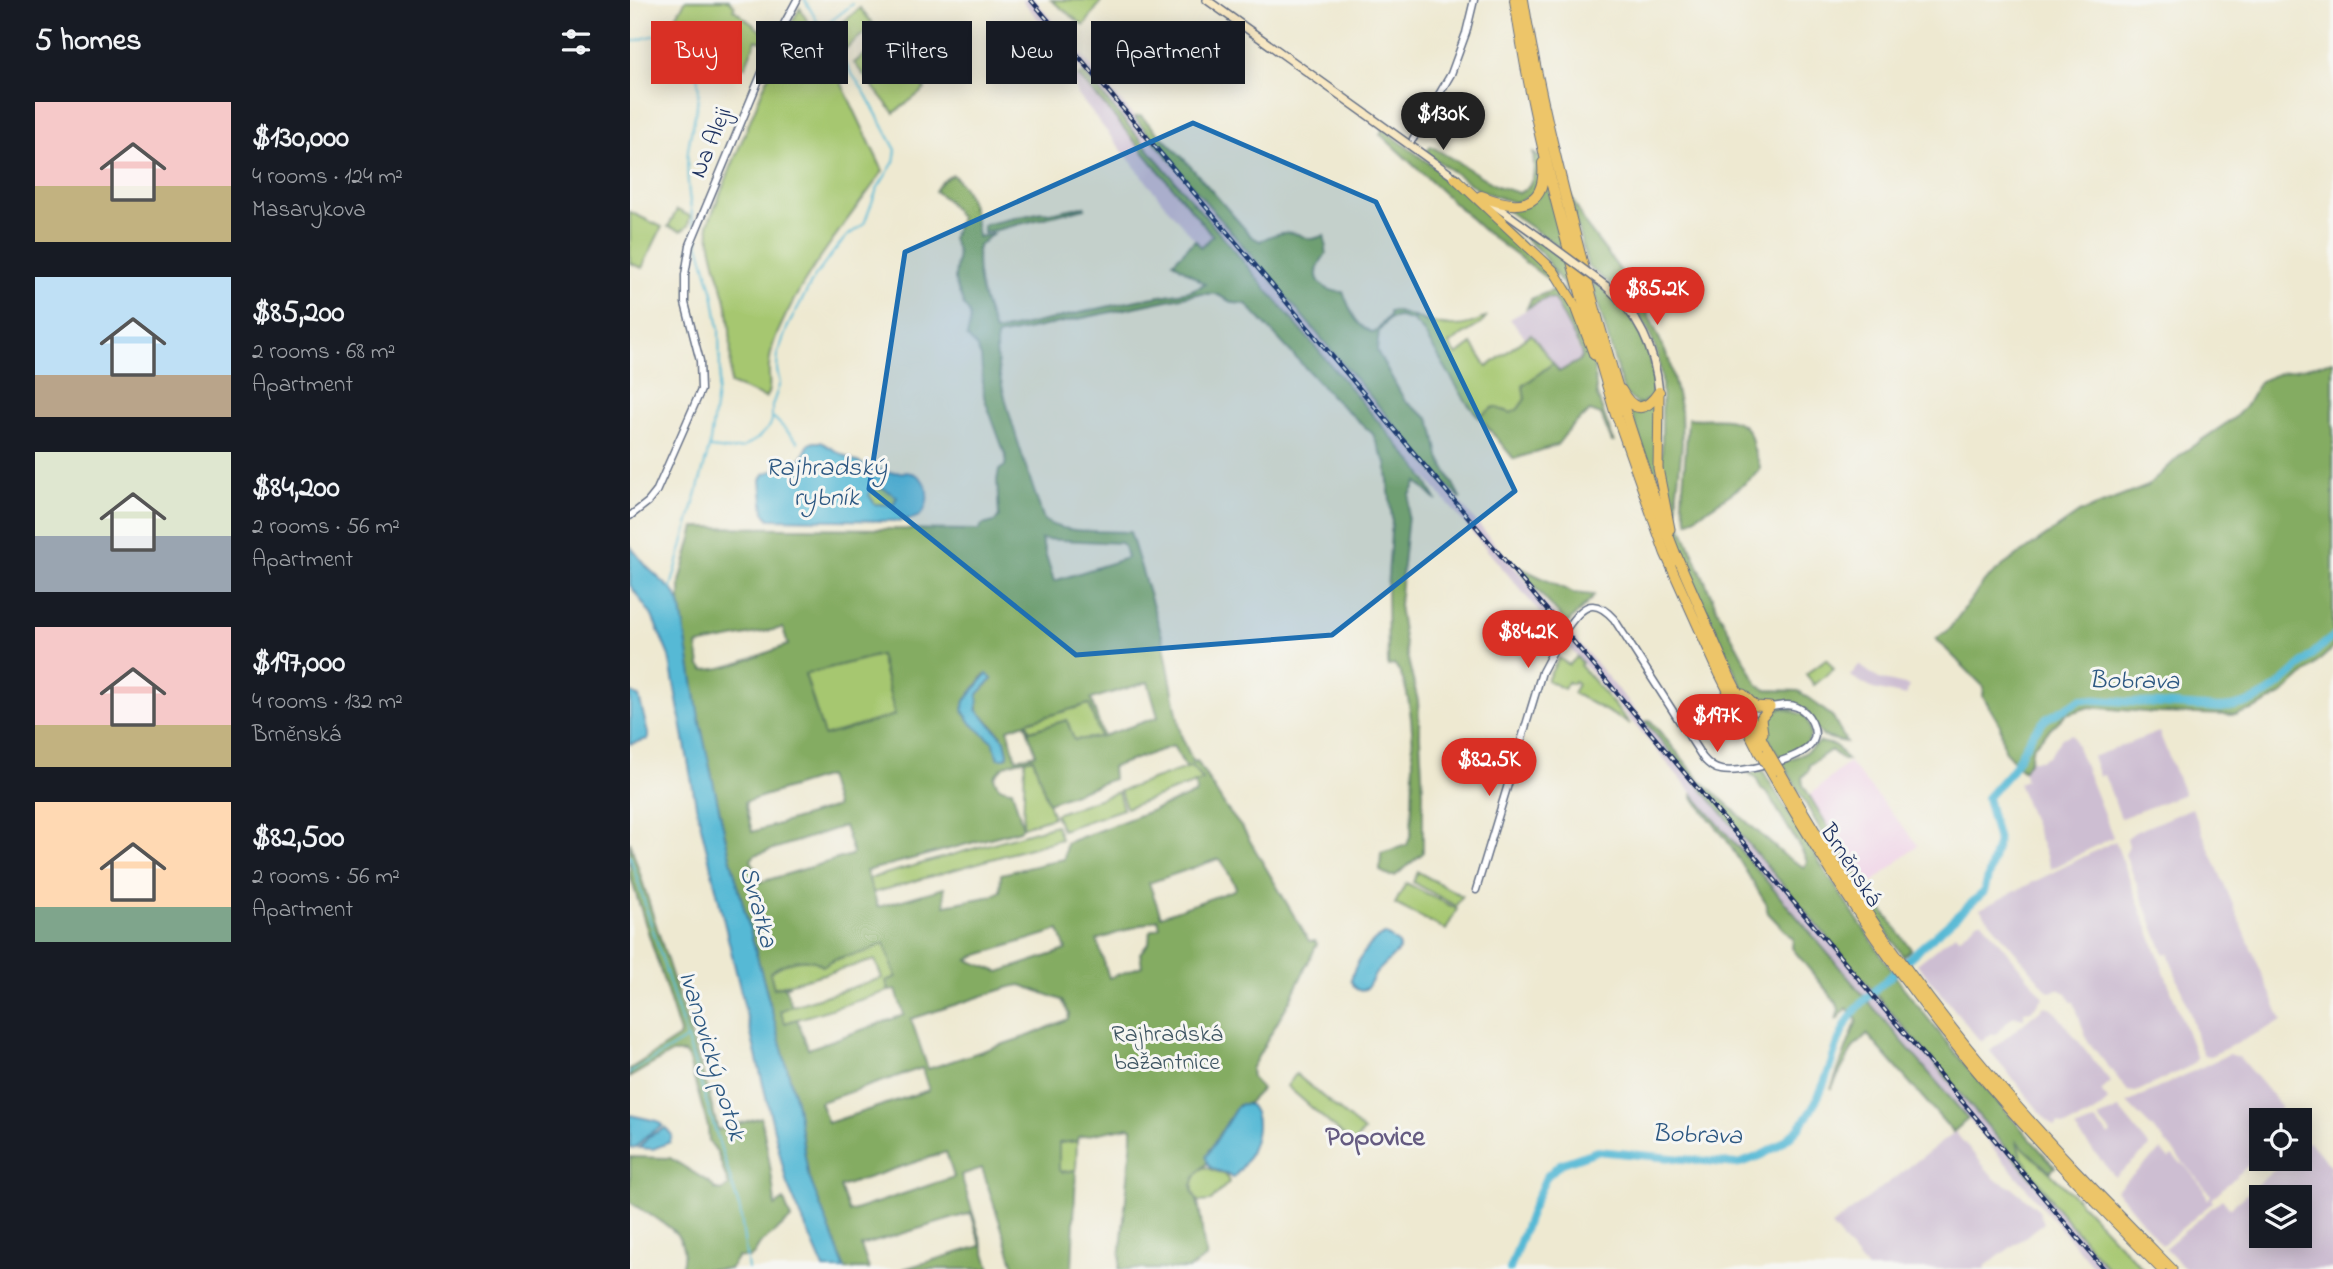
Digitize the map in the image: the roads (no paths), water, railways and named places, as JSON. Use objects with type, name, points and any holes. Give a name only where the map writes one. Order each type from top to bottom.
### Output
[{"type":"highway","points":[[1515,0],[1539,127],[1571,256],[1616,415]]},
{"type":"highway","points":[[1523,0],[1549,131],[1613,375],[1643,468],[1678,561]]},
{"type":"highway","points":[[1481,196],[1514,206],[1525,203],[1536,195],[1544,175],[1539,127]]},
{"type":"highway","name":"Brněnská","points":[[1455,178],[1542,258],[1562,282],[1582,321],[1665,553],[1719,673],[1749,732],[1764,752]]},
{"type":"highway","points":[[1613,375],[1628,402],[1636,407],[1647,406],[1659,392]]},
{"type":"highway","name":"Brněnská","points":[[1659,392],[1660,482],[1678,561],[1764,752],[1813,845],[1953,1043],[2023,1125],[2161,1269]]},
{"type":"highway","points":[[1715,717],[1726,708],[1728,701],[1719,673]]},
{"type":"highway","points":[[1730,677],[1753,705],[1760,708],[1770,707]]},
{"type":"highway","points":[[1764,752],[1760,723],[1762,715],[1770,707]]},
{"type":"highway","points":[[1715,717],[1735,720],[1749,732]]},
{"type":"highway","name":"Brněnská","points":[[1907,976],[2029,1120],[2172,1269]]},
{"type":"main road","points":[[1207,0],[1411,142],[1455,178],[1606,286],[1631,311],[1645,334],[1653,356],[1659,392]]},
{"type":"street","points":[[1411,142],[1451,74],[1466,33],[1474,0]]},
{"type":"street","name":"Na Aleji","points":[[630,516],[656,492],[701,390],[700,361],[685,303],[685,275],[690,245],[776,39],[797,1]]},
{"type":"street","points":[[1476,890],[1542,672],[1560,638],[1586,607],[1596,605],[1605,609],[1614,619],[1703,758],[1720,770],[1743,769],[1781,761],[1806,750],[1814,741],[1815,732],[1805,712],[1793,706],[1770,707]]},
{"type":"street","points":[[1683,727],[1715,717]]},
{"type":"water","name":"Rajhradský rybník","points":[[821,442],[852,460],[878,470],[918,476],[927,490],[927,502],[922,514],[899,521],[769,519],[764,512],[761,480],[764,474],[796,462],[803,456],[809,444]],"holes":[[[874,487],[883,488],[897,497],[893,505],[875,504],[869,495]]]},
{"type":"water","points":[[630,546],[647,567],[674,592],[680,603],[699,718],[728,849],[796,1101],[808,1174],[845,1269],[824,1269],[787,1184],[696,805],[669,656],[652,616],[630,585]]},
{"type":"water","points":[[987,674],[992,679],[978,694],[977,710],[1005,740],[1008,754],[1005,758],[998,758],[993,742],[972,724],[963,711],[965,701]]},
{"type":"water","points":[[630,692],[639,697],[648,739],[630,744]]},
{"type":"water","points":[[1385,934],[1399,944],[1399,950],[1376,973],[1367,988],[1361,991],[1356,989],[1351,981],[1359,961],[1368,947]]},
{"type":"water","points":[[1241,1104],[1250,1105],[1255,1113],[1256,1133],[1250,1154],[1232,1178],[1210,1166],[1206,1157]]},
{"type":"water","points":[[630,1115],[657,1121],[663,1126],[647,1135],[636,1147],[630,1148]]},
{"type":"water","points":[[666,1128],[672,1135],[670,1142],[653,1149],[639,1148],[649,1136]]},
{"type":"waterway","points":[[710,448],[742,448],[757,439],[770,426],[772,406],[780,383],[777,370],[778,353],[788,326],[814,278],[847,236],[864,224],[877,189],[894,162],[896,150],[865,93],[805,0]]},
{"type":"waterway","points":[[831,21],[853,4]]},
{"type":"waterway","points":[[630,42],[658,35],[672,36],[683,48],[697,74],[698,98],[687,159],[694,225]]},
{"type":"waterway","points":[[670,591],[709,448],[720,373],[719,329],[713,293],[697,238]]},
{"type":"waterway","points":[[774,418],[798,442]]},
{"type":"waterway","name":"Bobrava","points":[[1907,960],[1984,892],[1998,841],[1987,798],[2011,771],[2033,733],[2046,719],[2082,699],[2221,708],[2239,705],[2269,692],[2333,637]]},
{"type":"waterway","name":"Ivanovický potok","points":[[630,856],[740,1210],[748,1269]]},
{"type":"waterway","name":"Bobrava","points":[[1510,1269],[1546,1177],[1560,1164],[1597,1151],[1737,1164],[1757,1157],[1787,1139],[1799,1128],[1817,1100],[1841,1035],[1853,1012],[1894,973]]},
{"type":"waterway","points":[[630,1073],[686,1039]]},
{"type":"railway","points":[[1031,0],[2104,1269]]},
{"type":"district","name":"Popovice","points":[[1375,1138]]},
{"type":"water label","name":"Svratka","points":[[757,907]]},
{"type":"park label","name":"Rajhradská bažantnice","points":[[1167,1049]]}]
